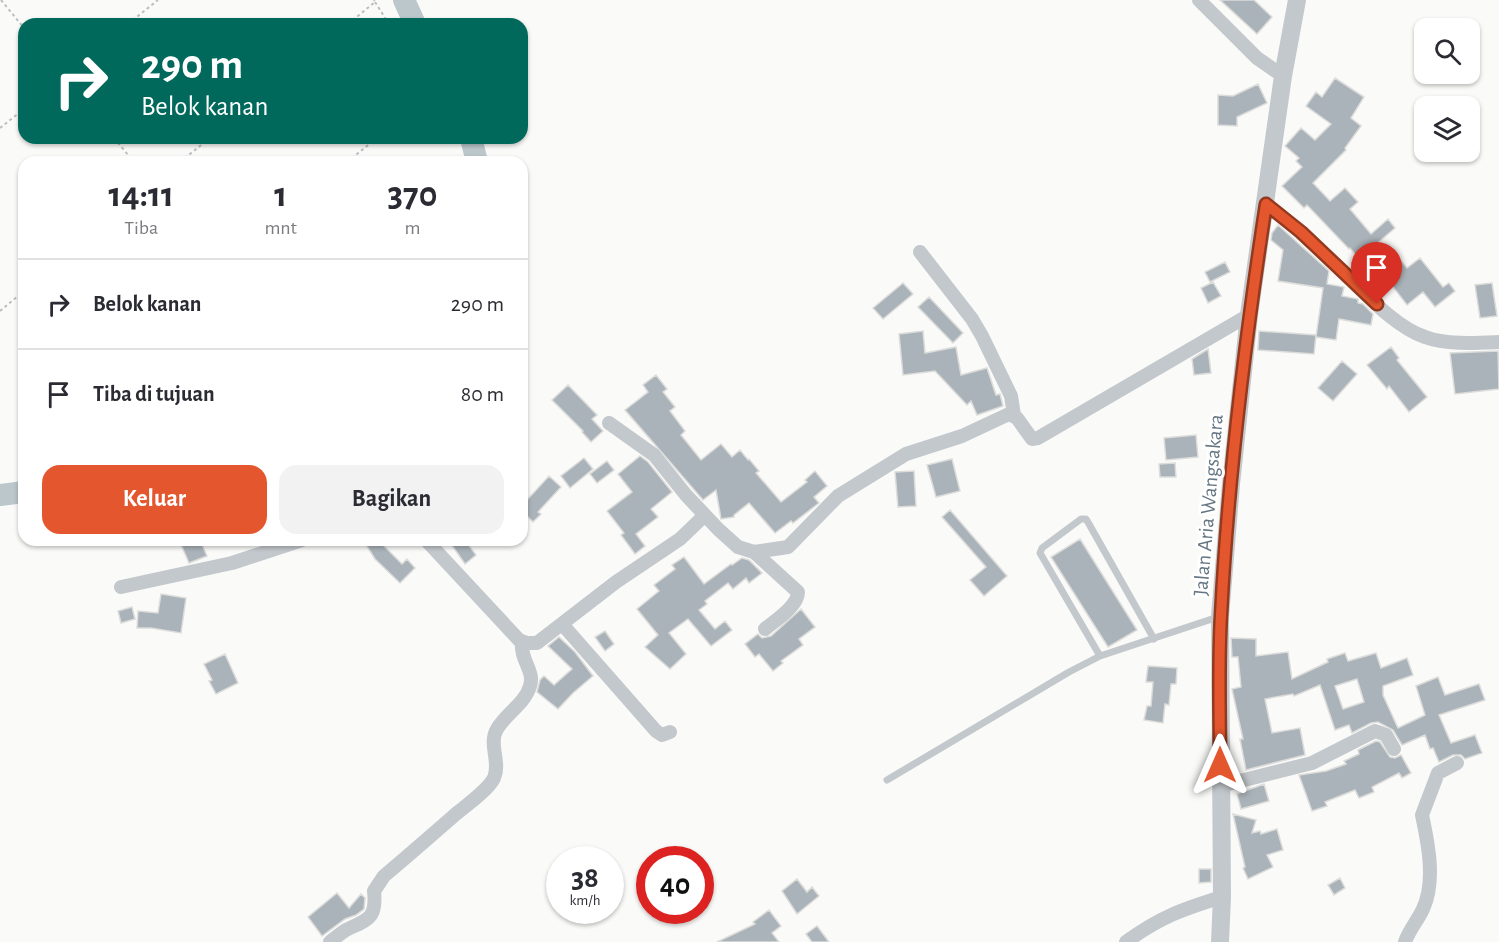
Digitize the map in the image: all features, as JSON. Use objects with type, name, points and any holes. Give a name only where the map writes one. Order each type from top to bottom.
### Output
[{"type":"street","points":[[1200,0],[1257,58],[1283,76]]},
{"type":"street","name":"Jalan Aria Wangsakara","points":[[1220,942],[1222,897],[1220,617],[1249,315],[1283,76],[1297,0]]},
{"type":"street","points":[[1266,204],[1301,232],[1377,304],[1408,329],[1427,338],[1472,344],[1499,342]]},
{"type":"street","points":[[920,252],[977,327],[1011,396],[1014,415],[1032,439],[1038,438],[1249,315]]},
{"type":"street","points":[[754,552],[789,547],[838,496],[906,454],[962,436],[1010,414],[1014,415]]},
{"type":"street","points":[[609,423],[654,455],[705,516],[738,547],[754,552],[798,592],[798,597],[792,605],[765,629]]},
{"type":"street","points":[[432,546],[522,642],[537,643],[616,582],[680,539],[705,516]]},
{"type":"street","points":[[121,587],[232,562],[283,546]]},
{"type":"street","points":[[562,624],[656,731],[663,735],[670,732]]},
{"type":"street","points":[[330,942],[345,930],[362,924],[371,916],[375,908],[374,891],[384,876],[477,797],[493,780],[496,767],[494,739],[497,729],[519,705],[530,687],[532,676],[521,652],[522,642]]},
{"type":"street","points":[[1220,786],[1312,763],[1376,731],[1386,735],[1394,749]]},
{"type":"street","points":[[1405,942],[1424,908],[1429,891],[1430,872],[1422,815],[1424,807],[1438,774],[1457,764]]},
{"type":"street","points":[[1126,942],[1149,925],[1173,913],[1222,897]]},
{"type":"lane","points":[[1100,656],[1040,553],[1042,548],[1081,519],[1086,519],[1154,639]]},
{"type":"lane","points":[[887,780],[1100,656],[1220,617]]},
{"type":"path","points":[[1,0],[18,21]]},
{"type":"path","points":[[136,18],[158,0]]},
{"type":"path","points":[[355,18],[374,1],[385,18]]},
{"type":"path","points":[[0,128],[18,114]]},
{"type":"path","points":[[119,144],[129,156]]},
{"type":"path","points":[[188,156],[202,144]]},
{"type":"path","points":[[354,156],[370,144]]},
{"type":"path","points":[[0,304],[2,310],[18,296]]},
{"type":"building","points":[[1220,0],[1254,0],[1272,17],[1257,34]]},
{"type":"building","points":[[1335,78],[1364,97],[1351,118],[1361,126],[1345,148],[1346,150],[1313,183],[1330,201],[1345,188],[1358,202],[1350,209],[1371,234],[1388,219],[1395,228],[1374,246],[1389,264],[1397,256],[1407,268],[1420,258],[1443,287],[1449,283],[1455,291],[1435,307],[1423,292],[1407,305],[1380,270],[1373,275],[1307,205],[1304,208],[1282,186],[1302,167],[1296,161],[1299,158],[1285,146],[1301,128],[1315,140],[1331,124],[1306,106],[1316,92],[1322,97]]},
{"type":"building","points":[[1258,84],[1267,103],[1237,117],[1237,126],[1218,125],[1218,95],[1233,96]]},
{"type":"building","points":[[1278,225],[1329,271],[1327,284],[1344,287],[1342,296],[1358,299],[1358,303],[1363,304],[1373,314],[1371,325],[1339,319],[1336,340],[1316,337],[1323,288],[1278,281],[1283,250],[1271,240],[1272,233]]},
{"type":"building","points":[[1225,262],[1230,272],[1210,282],[1205,272]]},
{"type":"building","points":[[1213,282],[1221,296],[1208,303],[1201,288]]},
{"type":"building","points":[[903,283],[913,294],[883,319],[873,308]]},
{"type":"building","points":[[1492,283],[1497,316],[1480,318],[1475,285]]},
{"type":"building","points":[[929,297],[963,333],[953,343],[918,307]]},
{"type":"building","points":[[923,331],[925,353],[956,347],[961,375],[987,368],[996,395],[1000,394],[1003,406],[977,415],[971,401],[967,405],[935,371],[903,375],[899,334]]},
{"type":"building","points":[[1259,331],[1316,335],[1314,354],[1258,350]]},
{"type":"building","points":[[1391,347],[1399,358],[1397,360],[1427,397],[1409,412],[1389,386],[1387,389],[1367,365]]},
{"type":"building","points":[[1208,349],[1211,373],[1194,375],[1192,359]]},
{"type":"building","points":[[1498,351],[1499,389],[1455,394],[1450,353]]},
{"type":"building","points":[[1342,361],[1357,374],[1333,401],[1318,388]]},
{"type":"building","points":[[656,375],[667,389],[663,392],[675,407],[670,411],[685,431],[681,435],[701,460],[721,444],[732,457],[740,450],[759,471],[756,473],[781,502],[807,482],[805,480],[815,471],[827,486],[814,497],[819,503],[793,523],[791,521],[775,533],[749,503],[734,517],[721,519],[716,490],[703,500],[625,410],[648,392],[643,385]]},
{"type":"building","points":[[568,385],[597,415],[592,419],[603,431],[591,442],[552,400]]},
{"type":"building","points":[[1196,435],[1198,457],[1166,460],[1164,438]]},
{"type":"building","points":[[640,456],[648,462],[672,492],[651,509],[658,517],[636,534],[645,546],[635,554],[621,535],[624,533],[607,511],[632,492],[618,474]]},
{"type":"building","points":[[584,458],[593,469],[570,488],[561,476]]},
{"type":"building","points":[[952,459],[960,491],[936,497],[927,465]]},
{"type":"building","points":[[607,461],[614,470],[597,483],[590,474]]},
{"type":"building","points":[[1175,463],[1176,477],[1160,477],[1159,464]]},
{"type":"building","points":[[914,471],[916,506],[898,507],[895,472]]},
{"type":"building","points":[[549,476],[561,487],[538,512],[541,514],[533,522],[528,517],[528,499]]},
{"type":"building","points":[[950,510],[1007,576],[984,596],[970,580],[986,567],[942,517]]},
{"type":"building","points":[[1080,539],[1137,630],[1108,647],[1051,557]]},
{"type":"building","points":[[182,546],[203,546],[207,556],[189,563]]},
{"type":"building","points":[[367,546],[384,546],[402,564],[407,559],[415,568],[400,583],[375,559]]},
{"type":"building","points":[[452,546],[469,546],[476,555],[465,564]]},
{"type":"building","points":[[684,557],[704,584],[742,558],[749,560],[762,573],[749,583],[746,578],[733,589],[728,583],[705,601],[707,604],[699,610],[715,629],[725,621],[732,630],[711,646],[688,619],[669,633],[686,654],[670,669],[645,647],[658,635],[637,609],[659,591],[654,585],[675,569],[672,565]]},
{"type":"building","points":[[161,594],[186,598],[181,633],[137,628],[138,611],[158,613]]},
{"type":"building","points":[[132,607],[135,619],[121,623],[118,611]]},
{"type":"building","points":[[801,609],[815,627],[799,639],[803,645],[781,661],[783,663],[773,671],[759,654],[755,657],[745,644],[758,634],[762,638],[771,636]]},
{"type":"building","points":[[605,631],[614,644],[605,651],[595,637]]},
{"type":"building","points":[[559,637],[575,652],[593,676],[558,709],[537,692],[540,680],[544,676],[554,685],[572,669],[548,646]]},
{"type":"building","points":[[1231,638],[1256,639],[1256,656],[1288,652],[1292,679],[1328,662],[1327,659],[1345,653],[1348,661],[1376,653],[1381,668],[1407,658],[1413,675],[1383,686],[1383,695],[1398,728],[1425,715],[1416,686],[1438,677],[1445,695],[1479,684],[1485,700],[1439,715],[1451,743],[1475,735],[1482,753],[1465,759],[1461,755],[1453,755],[1439,762],[1433,748],[1430,749],[1425,735],[1402,745],[1393,730],[1378,722],[1371,723],[1352,733],[1349,725],[1335,730],[1320,685],[1294,696],[1293,694],[1265,699],[1272,733],[1300,728],[1305,755],[1246,770],[1240,739],[1243,739],[1232,689],[1241,687],[1238,657],[1232,657]],"holes":[[[1357,679],[1364,702],[1343,709],[1335,686]]]},
{"type":"building","points":[[225,654],[238,683],[216,694],[204,664]]},
{"type":"building","points":[[1148,666],[1177,668],[1176,684],[1171,684],[1169,705],[1165,704],[1163,723],[1144,720],[1147,706],[1151,706],[1153,682],[1146,682]]},
{"type":"building","points":[[1376,741],[1380,742],[1390,757],[1395,758],[1401,755],[1411,773],[1402,778],[1399,773],[1372,787],[1374,792],[1359,798],[1355,790],[1325,802],[1327,806],[1312,811],[1299,775],[1326,771],[1346,764],[1344,761],[1359,754],[1358,750]]},
{"type":"building","points":[[1264,784],[1269,801],[1241,809],[1237,794]]},
{"type":"building","points":[[1233,814],[1256,820],[1252,833],[1260,831],[1261,834],[1277,829],[1283,850],[1267,855],[1273,867],[1248,879],[1243,868],[1245,867]]},
{"type":"building","points":[[1199,869],[1211,869],[1211,882],[1199,883]]},
{"type":"building","points":[[1340,878],[1345,888],[1334,895],[1328,885]]},
{"type":"building","points":[[797,879],[807,892],[812,887],[819,896],[797,914],[782,891]]},
{"type":"building","points":[[337,893],[349,908],[361,894],[365,898],[364,909],[345,919],[322,936],[308,917]]},
{"type":"building","points":[[769,910],[781,926],[772,933],[779,942],[717,942],[755,924],[753,922]]},
{"type":"building","points":[[817,926],[829,942],[812,942],[806,934]]},
{"type":"waterway","points":[[404,0],[412,18]]},
{"type":"waterway","points":[[472,144],[476,156]]},
{"type":"waterway","points":[[0,495],[18,493]]},
{"type":"route","points":[[1220,765],[1220,617],[1249,315],[1266,204],[1301,232],[1377,304]]}]
